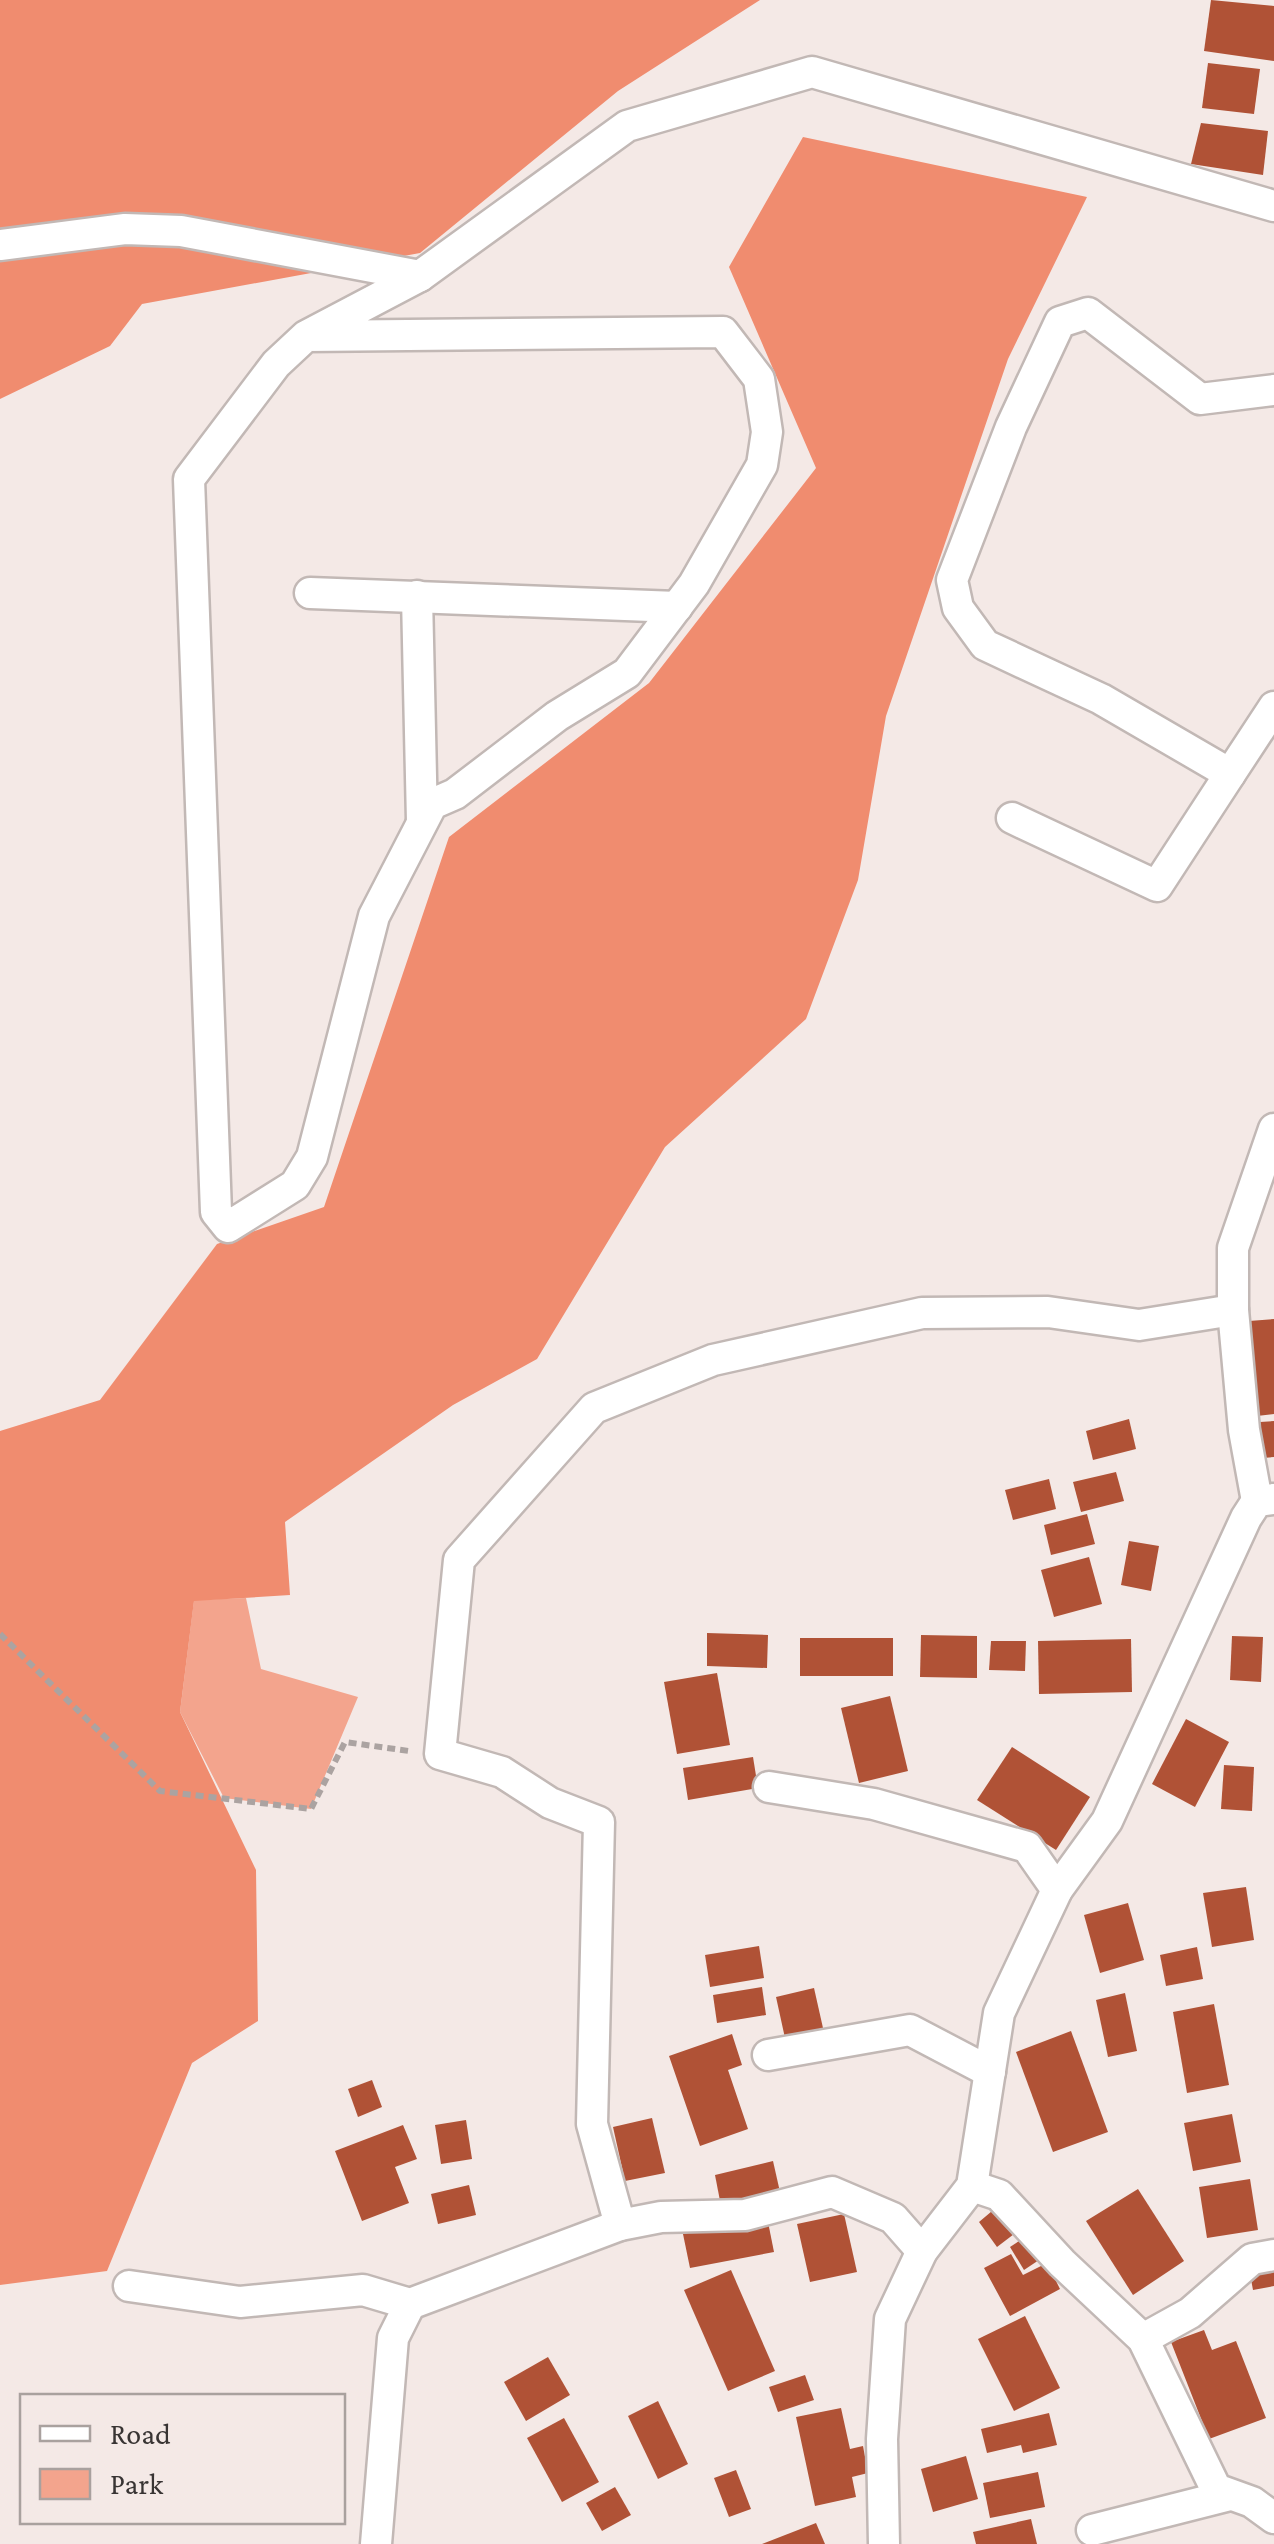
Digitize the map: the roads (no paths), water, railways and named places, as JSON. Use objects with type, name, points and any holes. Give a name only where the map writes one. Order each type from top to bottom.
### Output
[{"type":"street","points":[[306,336],[723,332],[759,379],[767,432],[762,465],[694,584],[627,673],[557,716],[455,794],[432,804],[374,916],[312,1156],[296,1185],[228,1228],[216,1212],[188,478],[276,364],[306,336],[420,276],[627,126],[812,72],[1274,206]]},
{"type":"street","points":[[0,245],[126,228],[182,230],[420,276]]},
{"type":"street","points":[[1230,774],[1101,699],[984,645],[958,608],[952,580],[1012,427],[1060,322],[1088,313],[1200,400],[1274,390]]},
{"type":"street","points":[[310,592],[677,607]]},
{"type":"street","points":[[417,596],[422,822]]},
{"type":"street","points":[[1012,818],[1157,886],[1274,707]]},
{"type":"street","points":[[884,2544],[882,2439],[890,2319],[922,2251],[972,2186],[999,2013],[1057,1890],[1108,1821],[1214,1582],[1266,1500],[1244,1430],[1232,1310],[1233,1248],[1274,1129]]},
{"type":"street","points":[[620,2226],[592,2124],[599,1822],[550,1803],[502,1772],[440,1754],[459,1560],[594,1408],[713,1360],[922,1313],[1048,1312],[1139,1325],[1232,1310]]},
{"type":"street","points":[[769,1787],[874,1804],[1027,1847],[1057,1890]]},
{"type":"street","points":[[768,2055],[910,2030],[990,2072]]},
{"type":"street","points":[[972,2186],[999,2195],[1062,2264],[1143,2339],[1216,2490],[1252,2502],[1274,2518]]},
{"type":"street","points":[[129,2286],[240,2302],[364,2290],[410,2304],[620,2226],[661,2216],[745,2215],[832,2192],[893,2218],[922,2251]]},
{"type":"street","points":[[1143,2339],[1190,2313],[1252,2259],[1274,2255]]},
{"type":"street","points":[[376,2544],[393,2338],[410,2304]]},
{"type":"street","points":[[1092,2530],[1230,2496]]}]
